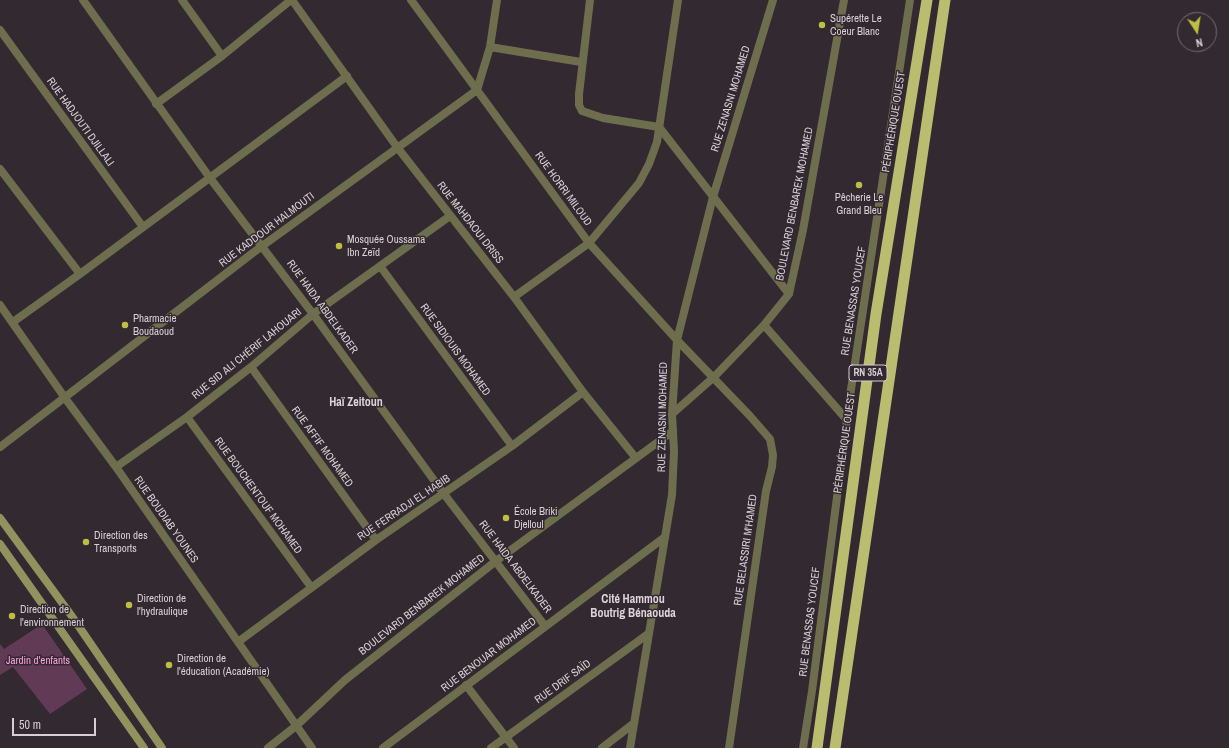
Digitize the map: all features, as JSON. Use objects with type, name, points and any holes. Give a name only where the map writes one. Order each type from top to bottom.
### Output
[{"type":"highway","name":"PÉRIPHÉRIQUE OUEST","points":[[817,748],[876,314],[927,0]]},
{"type":"highway","name":"RN 35A","points":[[835,748],[945,0]]},
{"type":"main road","points":[[0,518],[71,615],[162,748]]},
{"type":"main road","points":[[0,544],[144,748]]},
{"type":"street","name":"RUE HAIDA ABDELKADER","points":[[82,0],[210,178],[314,314],[444,494],[545,626]]},
{"type":"street","points":[[182,0],[222,56]]},
{"type":"street","points":[[156,104],[222,56],[291,0]]},
{"type":"street","name":"RUE MAHDAOUI DRISS","points":[[291,0],[397,147],[514,297],[583,392],[635,457]]},
{"type":"street","name":"RUE HORRI MILOUD","points":[[411,0],[589,243],[677,340],[714,377]]},
{"type":"street","points":[[477,90],[490,47],[497,0]]},
{"type":"street","points":[[590,0],[581,62],[579,94],[582,110],[603,118],[659,127],[789,294]]},
{"type":"street","points":[[514,297],[589,243],[639,182],[649,164],[657,142],[678,0]]},
{"type":"street","name":"RUE ZENASNI MOHAMED","points":[[630,748],[672,495],[674,451],[672,414],[677,340],[713,197],[773,0]]},
{"type":"street","name":"BOULEVARD BENBAREK MOHAMED","points":[[672,414],[714,377],[764,325],[789,294],[803,230],[844,0]]},
{"type":"street","name":"RUE BENASSAS YOUCEF","points":[[803,748],[812,691],[847,420],[910,0]]},
{"type":"street","name":"RUE HADJOUTI DJILLALI","points":[[0,30],[143,227]]},
{"type":"street","points":[[490,47],[581,62]]},
{"type":"street","points":[[13,322],[347,76]]},
{"type":"street","name":"RUE KADDOUR HALMOUTI","points":[[0,447],[263,246],[477,90]]},
{"type":"street","points":[[0,169],[80,274]]},
{"type":"street","name":"RUE SID ALI CHÉRIF LAHOUARI","points":[[116,467],[187,417],[251,367],[314,314],[450,216]]},
{"type":"street","name":"RUE SIDIOUIS MOHAMED","points":[[380,266],[512,446]]},
{"type":"street","name":"RUE BOUDIAB YOUNES","points":[[0,305],[65,398],[116,467],[312,748]]},
{"type":"street","points":[[764,325],[847,420]]},
{"type":"street","name":"RUE AFFIF MOHAMED","points":[[251,367],[376,540]]},
{"type":"street","name":"RUE BELASSIRI M'HAMED","points":[[714,377],[770,439],[773,455],[772,468],[766,491],[728,748]]},
{"type":"street","name":"RUE FERRADJI EL HABIB","points":[[238,642],[376,540],[512,446],[583,392]]},
{"type":"street","name":"RUE BOUCHENTOUF MOHAMED","points":[[187,417],[311,587]]},
{"type":"street","name":"BOULEVARD BENBAREK MOHAMED","points":[[268,748],[296,726],[345,680],[496,561],[635,457],[673,431]]},
{"type":"street","name":"RUE BENOUAR MOHAMED","points":[[383,748],[665,537]]},
{"type":"street","name":"RUE DRIF SAÏD","points":[[491,748],[648,634]]},
{"type":"street","points":[[466,686],[514,748]]},
{"type":"street","points":[[602,748],[633,724]]},
{"type":"green space","name":"Jardin d'enfants","points":[[42,624],[87,689],[50,714],[13,667],[0,675],[0,644],[4,649]]},
{"type":"place","name":"Supérette Le Coeur Blanc","points":[[822,25]]},
{"type":"place","name":"Pêcherie Le Grand Bleu","points":[[859,185]]},
{"type":"place","name":"Mosquée Oussama Ibn Zeïd","points":[[339,246]]},
{"type":"place","name":"Pharmacie Boudaoud","points":[[125,325]]},
{"type":"place","name":"École Briki Djelloul","points":[[506,518]]},
{"type":"place","name":"Direction des Transports","points":[[86,542]]},
{"type":"place","name":"Direction de l'hydraulique","points":[[129,605]]},
{"type":"place","name":"Direction de l'environnement","points":[[12,616]]},
{"type":"place","name":"Direction de l'éducation (Académie)","points":[[169,665]]},
{"type":"district","name":"Haï Zeitoun","points":[[356,403]]},
{"type":"district","name":"Cité Hammou Boutrig Bénaouda","points":[[633,607]]}]
